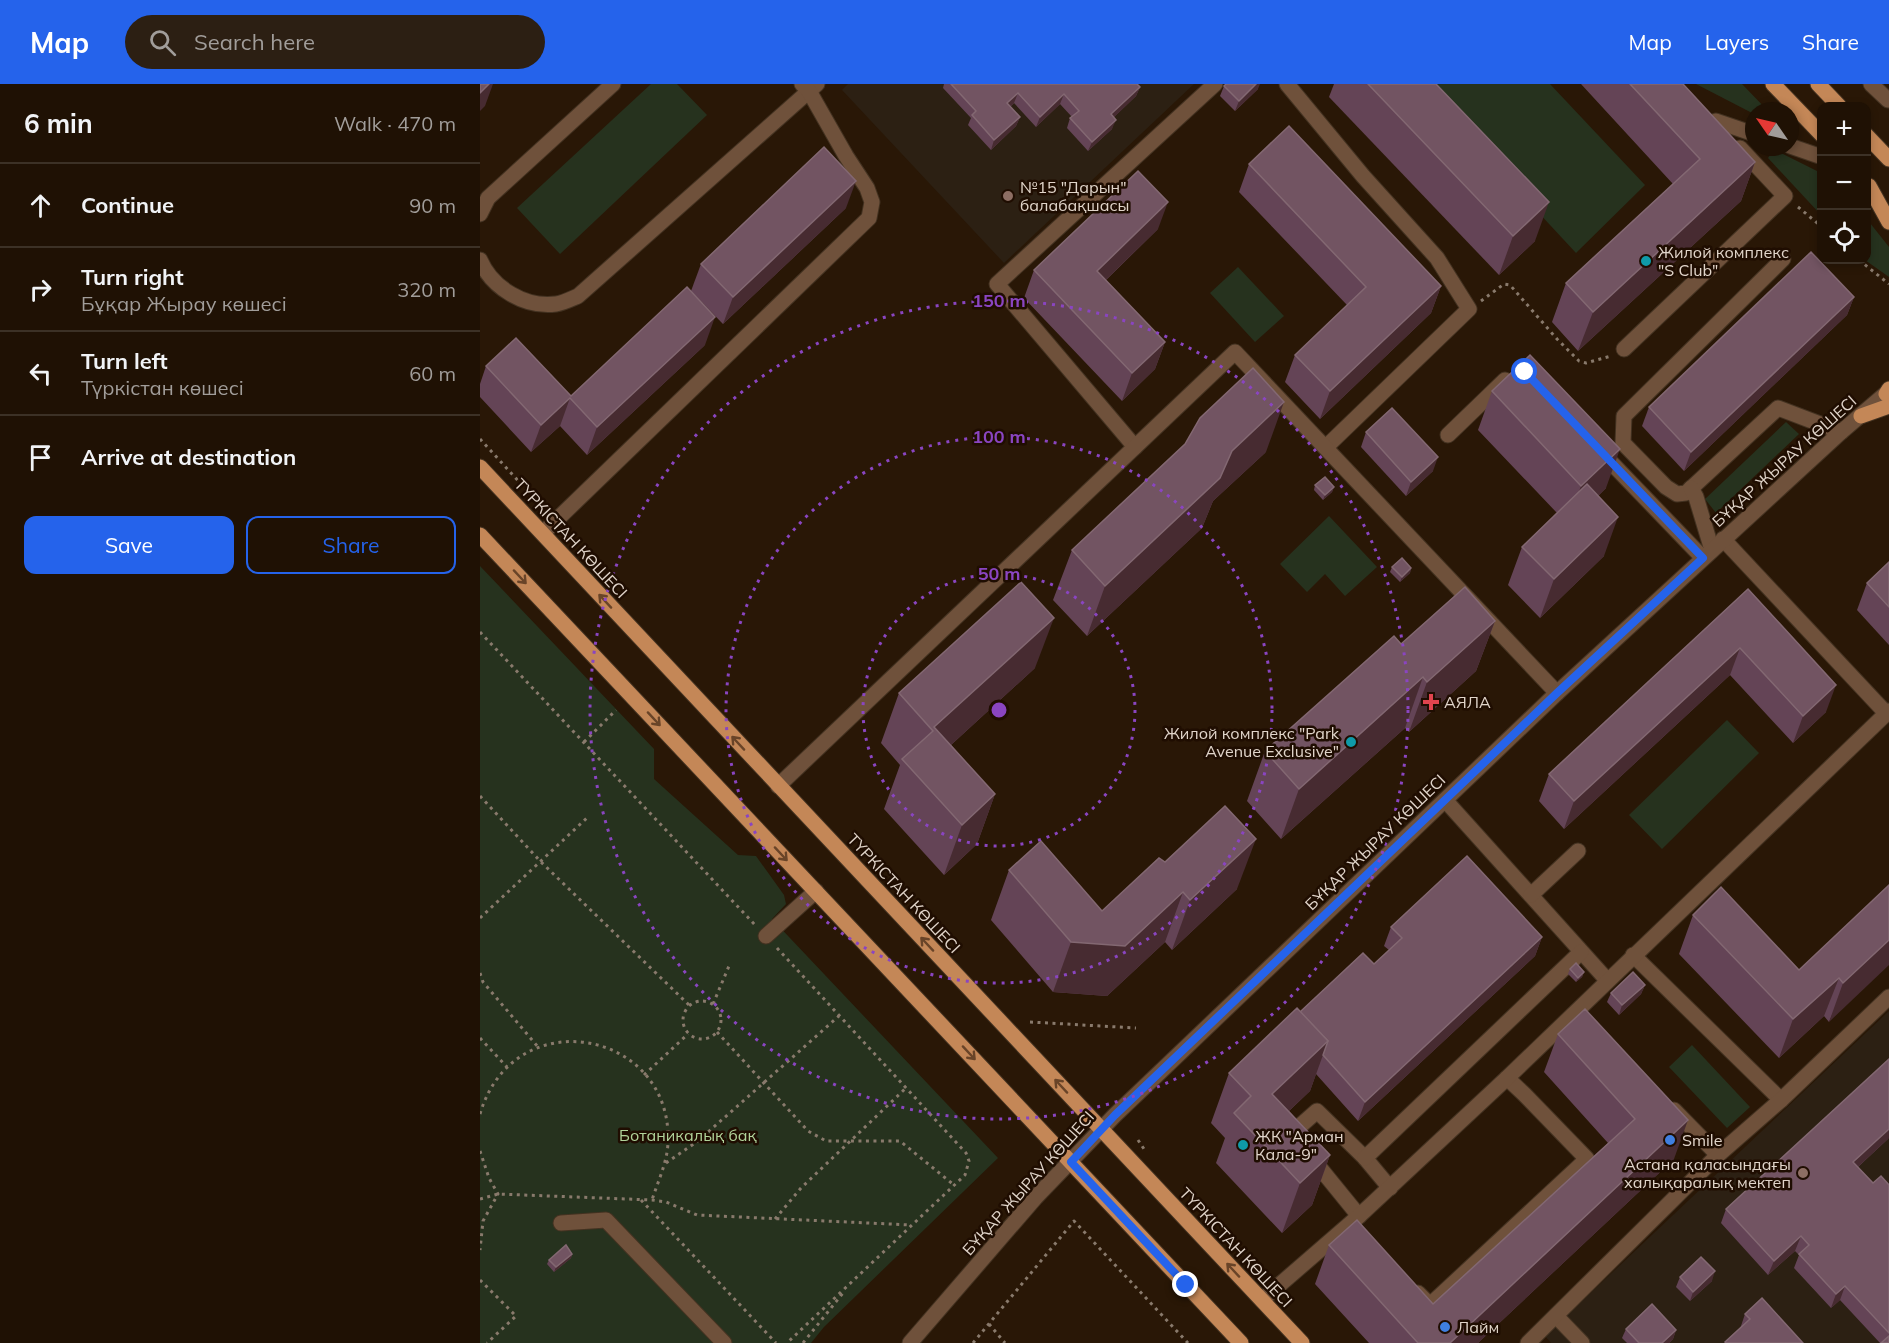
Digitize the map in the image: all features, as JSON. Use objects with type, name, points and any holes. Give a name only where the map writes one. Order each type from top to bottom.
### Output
[{"type":"main road","points":[[1773,84],[1817,131]]},
{"type":"main road","points":[[1818,84],[1835,102]]},
{"type":"main road","points":[[1871,140],[1889,159]]},
{"type":"main road","points":[[1871,187],[1889,207]]},
{"type":"main road","points":[[1871,189],[1889,222]]},
{"type":"main road","name":"ТҮРКІСТАН КӨШЕСІ","points":[[480,467],[1302,1343]]},
{"type":"main road","points":[[480,535],[1241,1343]]},
{"type":"street","points":[[480,214],[488,198],[613,84]]},
{"type":"street","points":[[1135,447],[997,284],[1215,84]]},
{"type":"street","points":[[1287,84],[1363,176],[1437,258],[1469,309],[1326,447]]},
{"type":"street","points":[[1871,84],[1888,103]]},
{"type":"street","points":[[1880,84],[1888,103]]},
{"type":"street","points":[[480,260],[487,275],[508,292],[534,303],[557,304],[578,297],[809,86],[846,156],[867,188],[872,202],[869,218],[543,533]]},
{"type":"street","points":[[1745,130],[1712,117],[1745,153]]},
{"type":"street","points":[[1799,149],[1818,156]]},
{"type":"street","points":[[1624,350],[1785,196],[1748,156]]},
{"type":"street","points":[[1783,259],[1624,416],[1623,443],[1666,487],[1677,494],[1686,493],[1779,408],[1841,432]]},
{"type":"street","points":[[778,786],[1235,352],[1557,693]]},
{"type":"street","points":[[1448,435],[1511,374],[1518,374]]},
{"type":"street","name":"БҰҚАР ЖЫРАУ КӨШЕСІ","points":[[910,1343],[1036,1197],[1101,1129],[1557,693],[1841,432],[1888,395]]},
{"type":"street","points":[[1262,1300],[1356,1224],[1390,1188],[1507,1078],[1583,1014],[1607,980],[1888,712],[1713,549],[1588,439]]},
{"type":"street","points":[[1691,488],[1713,549]]},
{"type":"street","points":[[1444,800],[1607,980]]},
{"type":"street","points":[[1531,895],[1578,851]]},
{"type":"street","points":[[766,936],[816,891]]},
{"type":"street","points":[[1365,1158],[1581,952]]},
{"type":"street","points":[[1634,955],[1781,1100]]},
{"type":"street","points":[[1528,1343],[1718,1155],[1781,1100],[1889,997]]},
{"type":"street","points":[[1406,1280],[1430,1305],[1587,1159],[1507,1078]]},
{"type":"street","points":[[1660,1095],[1718,1155]]},
{"type":"street","points":[[1356,1224],[1292,1133],[1317,1111],[1365,1158],[1390,1188]]},
{"type":"street","points":[[561,1223],[606,1220],[724,1343]]},
{"type":"street","points":[[1556,1316],[1582,1343]]},
{"type":"path","points":[[1785,196],[1817,224]]},
{"type":"path","points":[[1864,264],[1889,284]]},
{"type":"path","points":[[1469,309],[1504,284],[1510,285],[1579,361],[1586,363],[1601,360],[1624,350]]},
{"type":"path","points":[[480,439],[555,521]]},
{"type":"path","points":[[480,632],[966,1153],[969,1161],[965,1175],[787,1343]]},
{"type":"path","points":[[584,742],[616,710]]},
{"type":"path","points":[[480,796],[540,861],[689,1005]]},
{"type":"path","points":[[480,918],[589,816]]},
{"type":"path","points":[[713,1004],[729,966]]},
{"type":"path","points":[[480,973],[483,982],[538,1047]]},
{"type":"path","points":[[701,1000],[713,1004],[720,1014],[721,1021],[717,1032],[706,1039],[699,1040],[688,1034],[682,1023],[685,1010],[689,1005],[701,1000]]},
{"type":"path","points":[[664,1164],[698,1141],[840,1016]]},
{"type":"path","points":[[1030,1022],[1136,1028]]},
{"type":"path","points":[[717,1032],[808,1131],[826,1141],[900,1141],[954,1185]]},
{"type":"path","points":[[644,1075],[688,1034]]},
{"type":"path","points":[[480,1038],[507,1067]]},
{"type":"path","points":[[480,1114],[484,1101],[507,1067],[526,1052],[558,1042],[576,1041],[608,1048],[624,1056],[644,1075],[657,1094],[667,1126],[668,1144],[664,1164],[652,1200]]},
{"type":"path","points":[[775,1219],[801,1188],[906,1088]]},
{"type":"path","points":[[480,1151],[489,1178],[498,1194]]},
{"type":"path","points":[[480,1199],[498,1194],[652,1200],[666,1202],[697,1215],[911,1225]]},
{"type":"path","points":[[480,1250],[483,1221],[498,1194]]},
{"type":"path","points":[[641,1200],[776,1343]]},
{"type":"path","points":[[973,1343],[1074,1221],[1188,1343]]},
{"type":"path","points":[[480,1280],[516,1316],[487,1343]]},
{"type":"path","points":[[803,1343],[850,1283]]},
{"type":"path","points":[[989,1324],[1005,1343]]},
{"type":"shaded area","name":"№15 \"Дарын\" балабақшасы","points":[[848,84],[1194,84],[1004,263],[842,90]]},
{"type":"shaded area","name":"Астана қаласындағы халықаралық мектеп","points":[[1889,1011],[1889,1343],[1551,1343],[1545,1336]]},
{"type":"green space","points":[[651,84],[677,84],[707,115],[560,254],[517,208]]},
{"type":"green space","points":[[1419,84],[1550,84],[1645,185],[1576,253]]},
{"type":"green space","points":[[1696,84],[1742,84],[1759,102],[1745,102],[1745,109]]},
{"type":"green space","points":[[1769,156],[1787,156],[1817,171],[1817,211],[1768,158]]},
{"type":"green space","points":[[1871,224],[1889,247],[1889,277],[1871,264]]},
{"type":"green space","points":[[1238,267],[1284,316],[1255,342],[1210,293]]},
{"type":"green space","points":[[1786,422],[1799,434],[1716,513],[1705,499]]},
{"type":"green space","points":[[1329,516],[1377,567],[1345,596],[1325,574],[1307,592],[1280,564]]},
{"type":"green space","name":"Ботаникалық бақ","points":[[480,566],[654,749],[654,779],[738,855],[756,856],[784,895],[786,904],[772,919],[998,1158],[824,1327],[811,1343],[480,1343]]},
{"type":"green space","points":[[1727,720],[1759,753],[1662,849],[1629,815]]},
{"type":"green space","points":[[1692,1045],[1750,1107],[1727,1128],[1669,1067]]},
{"type":"building","points":[[480,84],[489,84],[480,93]]},
{"type":"building","points":[[951,84],[1137,84],[1140,87],[1111,114],[1116,120],[1092,142],[1070,118],[1079,111],[1064,94],[1040,117],[1018,93],[1007,103],[1020,117],[994,140],[972,115],[976,111]]},
{"type":"building","points":[[1226,84],[1256,84],[1239,101],[1224,86]]},
{"type":"building","points":[[1368,84],[1436,84],[1549,202],[1513,236]]},
{"type":"building","points":[[1630,84],[1683,84],[1745,151],[1745,156],[1749,156],[1755,162],[1593,312],[1566,283],[1700,159]]},
{"type":"building","points":[[1289,126],[1441,286],[1330,391],[1295,355],[1366,287],[1249,164]]},
{"type":"building","points":[[824,147],[856,181],[733,297],[701,264]]},
{"type":"building","points":[[1138,171],[1168,202],[1097,271],[1165,342],[1132,373],[1034,270]]},
{"type":"building","points":[[1811,252],[1817,258],[1817,264],[1822,264],[1854,297],[1691,452],[1649,407]]},
{"type":"building","points":[[687,287],[715,317],[597,427],[570,398],[541,425],[486,366],[516,338],[571,396]]},
{"type":"building","points":[[1530,355],[1620,449],[1581,486],[1492,391]]},
{"type":"building","points":[[1253,368],[1284,402],[1232,451],[1220,478],[1105,586],[1072,550],[1185,444],[1200,418]]},
{"type":"building","points":[[1392,408],[1438,457],[1411,482],[1366,432]]},
{"type":"building","points":[[1325,477],[1334,487],[1325,495],[1315,485]]},
{"type":"building","points":[[1587,484],[1618,517],[1554,579],[1522,547]]},
{"type":"building","points":[[1402,558],[1411,568],[1402,577],[1392,567]]},
{"type":"building","points":[[1889,562],[1889,607],[1867,583]]},
{"type":"building","points":[[1021,582],[1054,618],[934,727],[995,794],[962,825],[902,759],[933,731],[899,693]]},
{"type":"building","points":[[1465,587],[1495,621],[1427,682],[1423,677],[1299,789],[1265,751],[1394,636],[1401,644]]},
{"type":"building","points":[[1748,589],[1836,685],[1803,716],[1740,648],[1574,801],[1549,774]]},
{"type":"building","points":[[1225,806],[1256,839],[1190,900],[1183,892],[1125,946],[1071,942],[1009,870],[1041,841],[1102,911],[1159,858],[1165,862]]},
{"type":"building","points":[[1467,856],[1542,937],[1365,1102],[1323,1055],[1328,1041],[1300,1012],[1363,953],[1374,964],[1402,938],[1391,927]]},
{"type":"building","points":[[1889,885],[1889,940],[1843,983],[1839,978],[1793,1019],[1693,915],[1721,887],[1799,970]]},
{"type":"building","points":[[1576,963],[1584,972],[1578,978],[1570,969]]},
{"type":"building","points":[[1633,972],[1645,985],[1622,1005],[1611,993]]},
{"type":"building","points":[[1297,1008],[1328,1041],[1272,1094],[1330,1155],[1300,1183],[1234,1113],[1251,1096],[1229,1073]]},
{"type":"building","points":[[1585,1009],[1688,1120],[1450,1343],[1418,1343],[1329,1245],[1357,1220],[1433,1304],[1635,1119],[1558,1034]]},
{"type":"building","points":[[1889,1059],[1889,1129],[1853,1162],[1873,1183],[1881,1176],[1889,1185],[1889,1333],[1845,1286],[1836,1294],[1799,1254],[1809,1245],[1801,1236],[1774,1261],[1726,1209]]},
{"type":"building","points":[[566,1245],[572,1254],[556,1267],[549,1260]]},
{"type":"building","points":[[1701,1257],[1715,1271],[1693,1292],[1680,1277]]},
{"type":"building","points":[[1762,1298],[1803,1343],[1725,1342],[1750,1319],[1745,1314]]},
{"type":"building","points":[[1652,1304],[1676,1330],[1662,1343],[1639,1343],[1626,1329]]},
{"type":"building","points":[[1889,1336],[1889,1343],[1881,1343]]},
{"type":"place","name":"№15 \"Дарын\" балабақшасы","points":[[1008,196]]},
{"type":"place","name":"Жилой комплекс \"S Club\"","points":[[1646,261]]},
{"type":"place","name":"АЯЛА","points":[[1431,702]]},
{"type":"place","name":"Жилой комплекс \"Park Avenue Exclusive\"","points":[[1351,742]]},
{"type":"place","name":"Smile","points":[[1670,1140]]},
{"type":"place","name":"ЖК \"Арман Кала-9\"","points":[[1243,1145]]},
{"type":"place","name":"Астана қаласындағы халықаралық мектеп","points":[[1803,1173]]},
{"type":"place","name":"Лайм","points":[[1445,1327]]},
{"type":"route","points":[[1186,1285],[1071,1162],[1115,1115],[1444,800],[1703,558],[1525,372]]}]
